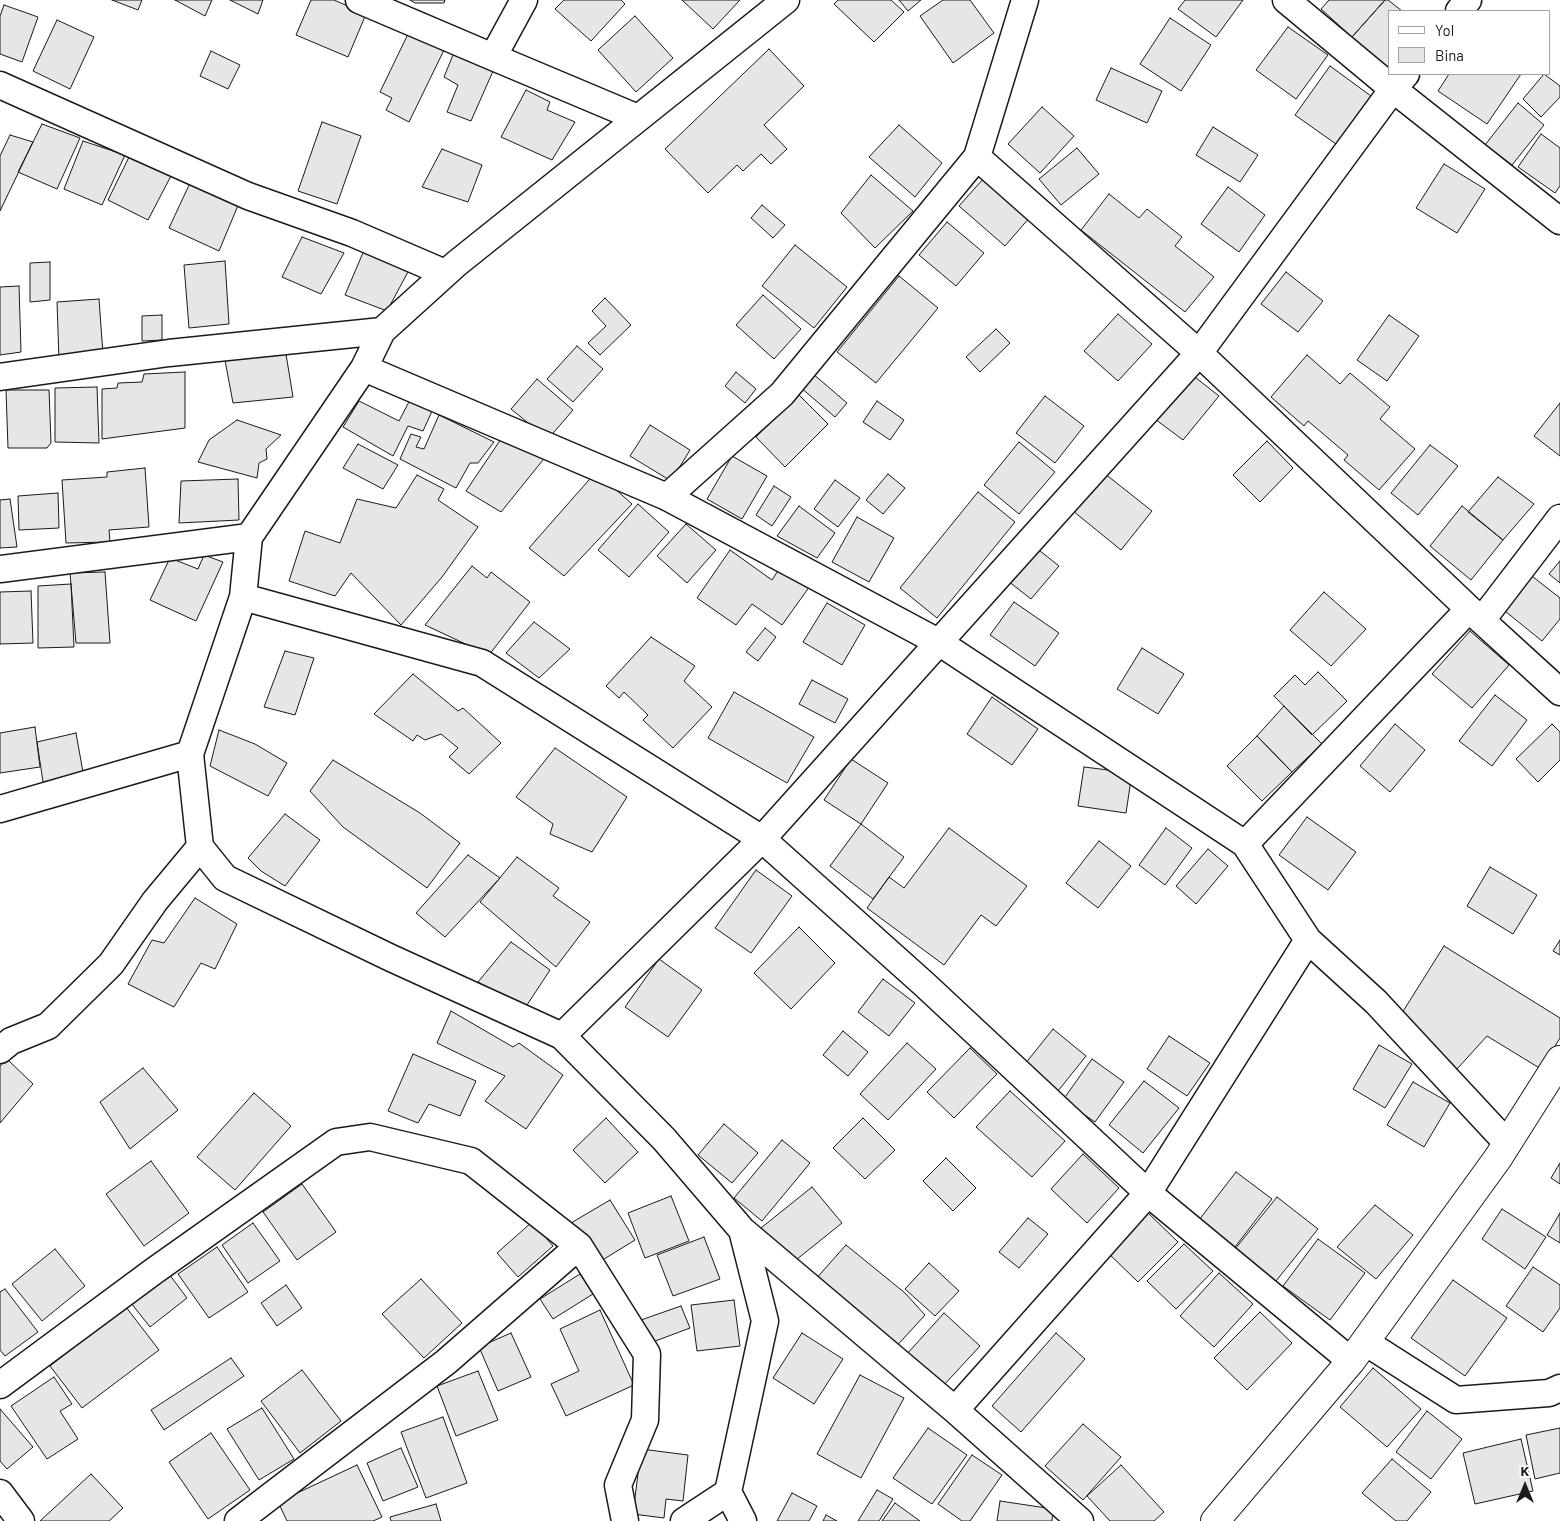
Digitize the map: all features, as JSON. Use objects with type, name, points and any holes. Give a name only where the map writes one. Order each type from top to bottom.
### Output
[{"type":"street","points":[[359,0],[638,118]]},
{"type":"street","points":[[786,0],[445,273],[382,331],[364,368],[249,537],[243,598],[190,754],[200,847],[225,878],[391,958],[562,1036],[664,1139],[742,1230],[955,1410],[1080,1521]]},
{"type":"street","points":[[667,497],[782,394],[977,157],[1025,0]]},
{"type":"street","points":[[1286,0],[1388,73]]},
{"type":"street","points":[[1460,10],[1468,0]]},
{"type":"street","points":[[493,57],[521,1]]},
{"type":"street","points":[[562,1036],[762,839],[1199,354],[1399,81],[1560,220]]},
{"type":"street","points":[[0,86],[248,196],[352,233],[445,273]]},
{"type":"street","points":[[977,157],[1199,354],[1560,692]]},
{"type":"street","points":[[0,376],[169,352],[382,331]]},
{"type":"street","points":[[364,368],[667,497],[940,643],[1246,844],[1308,940],[1376,1002],[1507,1143]]},
{"type":"street","points":[[1246,844],[1476,615],[1560,518]]},
{"type":"street","points":[[0,569],[249,537]]},
{"type":"street","points":[[243,598],[482,663],[762,839],[924,984],[1148,1193],[1358,1351],[1456,1400],[1549,1393],[1560,1388]]},
{"type":"street","points":[[0,809],[190,754]]},
{"type":"street","points":[[0,1050],[11,1041],[48,1026],[112,964],[155,901],[200,847]]},
{"type":"street","points":[[955,1410],[1148,1193],[1308,940]]},
{"type":"street","points":[[1215,1521],[1358,1351],[1507,1143],[1560,1060]]},
{"type":"street","points":[[0,1385],[154,1271],[336,1142],[370,1137],[472,1161],[579,1246],[647,1354],[645,1420],[618,1485],[624,1521]]},
{"type":"street","points":[[742,1230],[766,1321],[728,1492],[744,1521]]},
{"type":"street","points":[[238,1521],[446,1362],[579,1246]]},
{"type":"street","points":[[684,1521],[728,1492]]},
{"type":"street","points":[[0,1493],[21,1521]]},
{"type":"building","points":[[112,0],[142,0],[138,10]]},
{"type":"building","points":[[175,0],[212,0],[205,16]]},
{"type":"building","points":[[230,0],[263,0],[258,14]]},
{"type":"building","points":[[311,0],[334,0],[366,14],[348,57],[296,35]]},
{"type":"building","points":[[410,0],[445,0],[444,3],[415,3]]},
{"type":"building","points":[[564,0],[621,0],[625,4],[591,41],[555,9]]},
{"type":"building","points":[[682,0],[740,0],[713,29]]},
{"type":"building","points":[[838,0],[891,0],[904,12],[874,42],[834,4]]},
{"type":"building","points":[[899,0],[921,0],[908,11]]},
{"type":"building","points":[[943,0],[970,0],[994,33],[953,63],[920,16]]},
{"type":"building","points":[[1185,0],[1243,0],[1216,37],[1178,9]]},
{"type":"building","points":[[1329,0],[1385,0],[1352,37],[1321,9]]},
{"type":"building","points":[[1385,0],[1388,0],[1401,10],[1388,10],[1388,69],[1352,37]]},
{"type":"building","points":[[4,5],[38,17],[22,62],[0,54],[0,16]]},
{"type":"building","points":[[635,16],[673,58],[636,92],[598,50]]},
{"type":"building","points":[[1170,18],[1211,45],[1181,91],[1140,64]]},
{"type":"building","points":[[57,20],[94,37],[70,89],[33,71]]},
{"type":"building","points":[[1288,27],[1328,55],[1296,99],[1256,70]]},
{"type":"building","points":[[409,32],[444,50],[409,122],[386,110],[392,98],[380,92]]},
{"type":"building","points":[[457,45],[497,62],[471,121],[447,112],[458,85],[444,77]]},
{"type":"building","points":[[769,49],[804,86],[764,125],[787,149],[771,164],[761,154],[743,171],[737,165],[708,193],[665,149]]},
{"type":"building","points":[[211,51],[240,65],[228,89],[200,76]]},
{"type":"building","points":[[1330,66],[1371,96],[1336,144],[1295,115]]},
{"type":"building","points":[[1111,68],[1162,91],[1147,123],[1096,100]]},
{"type":"building","points":[[1448,75],[1520,75],[1487,124],[1438,91]]},
{"type":"building","points":[[1543,75],[1560,86],[1560,97],[1541,117],[1523,99]]},
{"type":"building","points":[[526,90],[550,102],[547,110],[575,122],[552,160],[501,137]]},
{"type":"building","points":[[1518,103],[1544,125],[1512,165],[1485,145]]},
{"type":"building","points":[[1042,107],[1074,136],[1040,173],[1008,144]]},
{"type":"building","points":[[322,122],[361,136],[337,204],[298,191]]},
{"type":"building","points":[[42,124],[80,138],[57,189],[18,172]]},
{"type":"building","points":[[899,125],[942,163],[915,197],[869,157]]},
{"type":"building","points":[[1213,127],[1258,155],[1240,182],[1196,155]]},
{"type":"building","points":[[1541,134],[1560,148],[1560,186],[1555,193],[1518,167]]},
{"type":"building","points":[[10,135],[33,142],[0,211],[0,156]]},
{"type":"building","points":[[83,141],[125,155],[102,205],[64,189]]},
{"type":"building","points":[[1077,148],[1099,174],[1061,205],[1039,179]]},
{"type":"building","points":[[442,149],[482,165],[468,202],[422,187]]},
{"type":"building","points":[[131,153],[173,172],[148,220],[108,200]]},
{"type":"building","points":[[1444,164],[1485,189],[1457,233],[1416,208]]},
{"type":"building","points":[[871,175],[913,211],[875,248],[841,213]]},
{"type":"building","points":[[984,178],[1030,217],[1005,246],[959,206]]},
{"type":"building","points":[[190,183],[239,203],[219,251],[169,228]]},
{"type":"building","points":[[1228,187],[1265,215],[1239,252],[1201,224]]},
{"type":"building","points":[[1109,194],[1139,218],[1147,209],[1182,237],[1175,246],[1214,277],[1185,312],[1081,230]]},
{"type":"building","points":[[762,205],[785,225],[773,238],[751,218]]},
{"type":"building","points":[[947,222],[984,253],[956,286],[919,255]]},
{"type":"building","points":[[302,237],[344,253],[321,294],[282,277]]},
{"type":"building","points":[[795,245],[847,287],[814,328],[762,286]]},
{"type":"building","points":[[365,248],[409,270],[387,311],[345,295]]},
{"type":"building","points":[[225,261],[229,324],[189,328],[184,265]]},
{"type":"building","points":[[50,262],[50,300],[30,302],[30,263]]},
{"type":"building","points":[[1286,272],[1323,301],[1298,332],[1261,304]]},
{"type":"building","points":[[899,276],[938,308],[876,383],[837,352]]},
{"type":"building","points":[[19,286],[21,352],[0,355],[0,287]]},
{"type":"building","points":[[763,295],[801,329],[774,359],[736,325]]},
{"type":"building","points":[[605,298],[631,325],[600,355],[588,343],[606,326],[592,311]]},
{"type":"building","points":[[99,299],[103,354],[59,360],[57,302]]},
{"type":"building","points":[[1118,314],[1152,344],[1118,381],[1084,351]]},
{"type":"building","points":[[162,315],[162,340],[142,341],[142,316]]},
{"type":"building","points":[[1389,315],[1419,336],[1387,381],[1357,360]]},
{"type":"building","points":[[996,329],[1010,343],[980,372],[966,357]]},
{"type":"building","points":[[577,346],[603,369],[573,402],[547,379]]},
{"type":"building","points":[[285,348],[293,397],[233,403],[224,355]]},
{"type":"building","points":[[1307,355],[1340,384],[1350,373],[1390,407],[1380,419],[1415,449],[1379,490],[1344,460],[1348,455],[1308,421],[1304,426],[1271,397]]},
{"type":"building","points":[[185,372],[185,428],[102,439],[102,389],[117,388],[118,383],[142,382],[144,374]]},
{"type":"building","points":[[736,372],[756,389],[745,403],[725,386]]},
{"type":"building","points":[[812,373],[847,403],[835,417],[800,387]]},
{"type":"building","points":[[1191,374],[1219,396],[1183,440],[1155,419]]},
{"type":"building","points":[[537,379],[573,410],[548,439],[511,409]]},
{"type":"building","points":[[97,387],[99,443],[55,442],[55,388]]},
{"type":"building","points":[[6,390],[49,390],[51,443],[47,448],[8,448]]},
{"type":"building","points":[[799,395],[828,424],[785,467],[756,437]]},
{"type":"building","points":[[1045,396],[1084,426],[1055,463],[1016,433]]},
{"type":"building","points":[[411,398],[433,409],[423,431],[408,426],[393,456],[343,427],[359,401],[399,421]]},
{"type":"building","points":[[877,401],[904,420],[890,440],[863,422]]},
{"type":"building","points":[[1560,403],[1560,456],[1534,436]]},
{"type":"building","points":[[439,415],[494,442],[478,463],[470,463],[456,488],[400,459],[411,434],[421,437],[416,447],[424,449]]},
{"type":"building","points":[[237,420],[281,435],[266,449],[267,459],[259,463],[257,478],[198,462],[209,440]]},
{"type":"building","points":[[650,425],[690,450],[671,481],[630,456]]},
{"type":"building","points":[[501,439],[513,446],[517,441],[547,455],[501,512],[466,491]]},
{"type":"building","points":[[1267,441],[1293,468],[1260,502],[1233,475]]},
{"type":"building","points":[[1019,442],[1055,472],[1019,514],[984,485]]},
{"type":"building","points":[[358,444],[398,465],[383,489],[343,468]]},
{"type":"building","points":[[1430,445],[1458,466],[1418,515],[1391,493]]},
{"type":"building","points":[[732,456],[767,476],[742,519],[707,499]]},
{"type":"building","points":[[145,468],[149,527],[109,530],[110,542],[66,543],[62,480],[107,477],[107,472]]},
{"type":"building","points":[[596,472],[632,504],[564,576],[529,548]]},
{"type":"building","points":[[1104,473],[1152,511],[1121,550],[1073,511]]},
{"type":"building","points":[[888,474],[905,488],[883,514],[866,500]]},
{"type":"building","points":[[417,475],[444,489],[438,500],[478,527],[442,577],[401,625],[351,573],[335,596],[289,581],[305,531],[340,543],[357,499],[396,508]]},
{"type":"building","points":[[1498,477],[1534,504],[1503,540],[1468,512]]},
{"type":"building","points":[[238,479],[239,520],[179,523],[181,481]]},
{"type":"building","points":[[835,480],[860,498],[838,527],[814,509]]},
{"type":"building","points":[[774,486],[791,497],[772,526],[756,515]]},
{"type":"building","points":[[978,492],[1015,522],[937,618],[900,588]]},
{"type":"building","points":[[58,493],[59,528],[19,530],[18,496]]},
{"type":"building","points":[[10,499],[17,547],[0,548],[0,500]]},
{"type":"building","points":[[638,504],[669,532],[629,577],[598,550]]},
{"type":"building","points":[[799,506],[835,533],[817,558],[777,536]]},
{"type":"building","points":[[1462,506],[1503,540],[1471,580],[1430,546]]},
{"type":"building","points":[[857,517],[894,538],[869,582],[832,562]]},
{"type":"building","points":[[686,524],[716,550],[687,583],[657,556]]},
{"type":"building","points":[[1035,547],[1059,566],[1031,599],[1008,581]]},
{"type":"building","points":[[730,550],[772,580],[781,566],[810,586],[782,625],[752,604],[736,625],[697,598]]},
{"type":"building","points":[[204,555],[223,562],[196,621],[150,600],[170,558],[198,569]]},
{"type":"building","points":[[1560,561],[1560,583],[1549,574]]},
{"type":"building","points":[[472,566],[487,578],[491,572],[530,602],[489,655],[425,625]]},
{"type":"building","points":[[105,572],[110,643],[76,643],[70,573]]},
{"type":"building","points":[[1528,573],[1560,598],[1560,619],[1542,641],[1500,607]]},
{"type":"building","points":[[71,584],[74,647],[38,648],[38,586]]},
{"type":"building","points":[[31,591],[33,643],[0,644],[0,592]]},
{"type":"building","points":[[1324,592],[1366,629],[1331,666],[1290,630]]},
{"type":"building","points":[[1014,602],[1059,633],[1035,666],[990,635]]},
{"type":"building","points":[[827,603],[865,625],[842,665],[803,642]]},
{"type":"building","points":[[534,622],[570,649],[539,678],[506,653]]},
{"type":"building","points":[[765,628],[776,637],[758,661],[746,652]]},
{"type":"building","points":[[1470,631],[1509,665],[1472,708],[1432,674]]},
{"type":"building","points":[[651,637],[695,666],[684,681],[712,707],[673,748],[643,720],[648,715],[624,692],[619,698],[606,686]]},
{"type":"building","points":[[1142,648],[1184,674],[1158,714],[1117,689]]},
{"type":"building","points":[[285,651],[314,658],[295,715],[264,707]]},
{"type":"building","points":[[1318,672],[1347,701],[1312,735],[1274,696],[1295,675],[1305,685]]},
{"type":"building","points":[[413,674],[458,711],[463,708],[501,743],[469,774],[449,757],[458,748],[441,734],[425,740],[417,735],[413,741],[374,714]]},
{"type":"building","points":[[812,680],[848,699],[835,723],[799,704]]},
{"type":"building","points":[[734,692],[814,737],[787,783],[708,738]]},
{"type":"building","points":[[1495,695],[1527,720],[1492,766],[1459,741]]},
{"type":"building","points":[[992,697],[1038,729],[1012,765],[967,734]]},
{"type":"building","points":[[1284,706],[1322,744],[1292,772],[1257,736]]},
{"type":"building","points":[[1395,724],[1425,750],[1390,792],[1360,766]]},
{"type":"building","points":[[1552,724],[1560,732],[1560,760],[1538,782],[1516,759]]},
{"type":"building","points":[[35,727],[40,767],[0,773],[0,733]]},
{"type":"building","points":[[219,730],[255,744],[287,763],[268,796],[210,766]]},
{"type":"building","points":[[76,733],[83,772],[43,782],[37,742]]},
{"type":"building","points":[[1257,736],[1292,772],[1262,801],[1227,766]]},
{"type":"building","points":[[555,748],[627,797],[592,852],[550,834],[553,824],[516,797]]},
{"type":"building","points":[[851,759],[888,783],[861,824],[824,800]]},
{"type":"building","points":[[333,760],[420,813],[460,843],[427,888],[343,827],[310,791]]},
{"type":"building","points":[[1084,767],[1132,773],[1126,813],[1078,806]]},
{"type":"building","points":[[285,814],[320,840],[285,886],[261,871],[248,858]]},
{"type":"building","points":[[1307,817],[1356,852],[1328,890],[1279,855]]},
{"type":"building","points":[[861,824],[904,857],[873,899],[830,866]]},
{"type":"building","points":[[949,828],[1027,886],[996,926],[981,915],[944,965],[867,908],[889,877],[904,888]]},
{"type":"building","points":[[1166,828],[1192,848],[1165,885],[1139,865]]},
{"type":"building","points":[[1099,841],[1131,866],[1098,908],[1066,883]]},
{"type":"building","points":[[1208,849],[1228,866],[1196,904],[1176,886]]},
{"type":"building","points":[[468,855],[500,878],[445,937],[416,913]]},
{"type":"building","points":[[517,857],[559,888],[553,896],[590,922],[556,967],[480,902]]},
{"type":"building","points":[[1490,867],[1537,895],[1513,934],[1467,906]]},
{"type":"building","points":[[756,870],[792,896],[751,953],[715,928]]},
{"type":"building","points":[[195,898],[237,924],[215,969],[201,963],[174,1007],[128,984],[152,940],[164,943]]},
{"type":"building","points":[[799,927],[835,963],[791,1009],[754,973]]},
{"type":"building","points":[[1560,940],[1560,955],[1553,951]]},
{"type":"building","points":[[511,942],[550,970],[525,1008],[478,982]]},
{"type":"building","points":[[1444,946],[1560,1018],[1560,1038],[1541,1069],[1487,1036],[1457,1069],[1402,1013]]},
{"type":"building","points":[[659,959],[702,990],[668,1037],[625,1007]]},
{"type":"building","points":[[883,979],[915,1003],[889,1036],[858,1012]]},
{"type":"building","points":[[451,1011],[513,1047],[519,1043],[563,1075],[526,1129],[485,1101],[505,1076],[437,1043]]},
{"type":"building","points":[[1053,1029],[1086,1056],[1058,1091],[1025,1064]]},
{"type":"building","points":[[843,1031],[868,1052],[848,1076],[823,1055]]},
{"type":"building","points":[[1169,1036],[1210,1063],[1187,1096],[1147,1069]]},
{"type":"building","points":[[907,1043],[936,1069],[888,1120],[860,1094]]},
{"type":"building","points":[[1379,1045],[1412,1064],[1385,1108],[1353,1089]]},
{"type":"building","points":[[970,1048],[997,1074],[954,1118],[927,1092]]},
{"type":"building","points":[[413,1054],[476,1081],[460,1116],[429,1104],[418,1123],[388,1111]]},
{"type":"building","points":[[7,1059],[33,1084],[0,1123],[0,1066]]},
{"type":"building","points":[[1092,1059],[1124,1082],[1095,1122],[1063,1100]]},
{"type":"building","points":[[143,1068],[178,1110],[130,1149],[100,1102]]},
{"type":"building","points":[[1144,1081],[1179,1108],[1143,1153],[1109,1125]]},
{"type":"building","points":[[1413,1082],[1450,1103],[1424,1147],[1387,1125]]},
{"type":"building","points":[[1010,1091],[1065,1141],[1032,1177],[976,1127]]},
{"type":"building","points":[[254,1093],[291,1126],[235,1190],[197,1157]]},
{"type":"building","points":[[606,1118],[638,1152],[605,1183],[573,1150]]},
{"type":"building","points":[[863,1118],[895,1150],[865,1179],[833,1148]]},
{"type":"building","points":[[724,1124],[758,1153],[732,1183],[698,1155]]},
{"type":"building","points":[[782,1140],[810,1163],[762,1221],[734,1198]]},
{"type":"building","points":[[1083,1154],[1119,1188],[1087,1223],[1051,1189]]},
{"type":"building","points":[[946,1158],[976,1188],[953,1211],[923,1181]]},
{"type":"building","points":[[151,1161],[189,1213],[144,1246],[106,1194]]},
{"type":"building","points":[[1560,1163],[1560,1184],[1551,1178]]},
{"type":"building","points":[[1236,1172],[1272,1199],[1235,1247],[1199,1220]]},
{"type":"building","points":[[302,1184],[336,1232],[297,1260],[263,1212]]},
{"type":"building","points":[[812,1187],[842,1223],[791,1264],[761,1228]]},
{"type":"building","points":[[671,1196],[689,1241],[645,1258],[628,1213]]},
{"type":"building","points":[[1277,1197],[1318,1229],[1276,1281],[1235,1249]]},
{"type":"building","points":[[610,1200],[635,1240],[596,1264],[571,1223]]},
{"type":"building","points":[[1375,1205],[1413,1235],[1376,1279],[1337,1247]]},
{"type":"building","points":[[1502,1209],[1546,1237],[1525,1269],[1482,1239]]},
{"type":"building","points":[[1145,1210],[1178,1242],[1138,1282],[1105,1250]]},
{"type":"building","points":[[1560,1213],[1560,1243],[1547,1235]]},
{"type":"building","points":[[1028,1218],[1048,1234],[1019,1268],[999,1252]]},
{"type":"building","points":[[532,1222],[553,1246],[518,1277],[497,1253]]},
{"type":"building","points":[[253,1223],[280,1261],[248,1283],[222,1245]]},
{"type":"building","points":[[704,1237],[720,1279],[673,1296],[657,1255]]},
{"type":"building","points":[[1318,1239],[1365,1273],[1330,1320],[1283,1286]]},
{"type":"building","points":[[1184,1244],[1213,1271],[1176,1309],[1147,1281]]},
{"type":"building","points":[[846,1245],[905,1293],[925,1315],[893,1350],[814,1281]]},
{"type":"building","points":[[217,1247],[248,1292],[209,1318],[178,1274]]},
{"type":"building","points":[[55,1249],[85,1286],[42,1321],[12,1284]]},
{"type":"building","points":[[929,1263],[959,1291],[935,1316],[905,1289]]},
{"type":"building","points":[[1533,1267],[1560,1285],[1560,1308],[1543,1332],[1506,1306]]},
{"type":"building","points":[[1219,1273],[1253,1304],[1214,1347],[1180,1316]]},
{"type":"building","points":[[169,1274],[187,1298],[150,1327],[131,1303]]},
{"type":"building","points":[[580,1274],[593,1294],[553,1319],[540,1299]]},
{"type":"building","points":[[421,1279],[462,1323],[424,1358],[382,1314]]},
{"type":"building","points":[[1453,1280],[1507,1318],[1465,1376],[1411,1338]]},
{"type":"building","points":[[286,1285],[302,1308],[277,1326],[261,1303]]},
{"type":"building","points":[[5,1289],[38,1332],[5,1356],[0,1350],[0,1292]]},
{"type":"building","points":[[734,1300],[740,1346],[697,1351],[691,1305]]},
{"type":"building","points":[[681,1306],[690,1328],[650,1343],[641,1320]]},
{"type":"building","points":[[126,1307],[159,1350],[82,1408],[50,1366]]},
{"type":"building","points":[[600,1310],[634,1385],[566,1416],[551,1384],[579,1371],[560,1329]]},
{"type":"building","points":[[1260,1312],[1292,1343],[1247,1390],[1214,1358]]},
{"type":"building","points":[[944,1313],[980,1346],[942,1387],[906,1355]]},
{"type":"building","points":[[511,1333],[531,1377],[498,1391],[479,1347]]},
{"type":"building","points":[[802,1333],[843,1359],[814,1404],[773,1378]]},
{"type":"building","points":[[1056,1333],[1085,1359],[1021,1432],[992,1406]]},
{"type":"building","points":[[231,1358],[244,1376],[164,1430],[151,1410]]},
{"type":"building","points":[[1373,1368],[1421,1409],[1387,1447],[1340,1407]]},
{"type":"building","points":[[302,1370],[341,1421],[300,1453],[261,1401]]},
{"type":"building","points":[[478,1371],[498,1420],[456,1436],[437,1386]]},
{"type":"building","points":[[860,1375],[904,1398],[861,1478],[817,1454]]},
{"type":"building","points":[[54,1377],[72,1404],[60,1411],[78,1439],[47,1459],[11,1406]]},
{"type":"building","points":[[262,1408],[294,1459],[259,1480],[227,1429]]},
{"type":"building","points":[[0,1409],[33,1447],[7,1469],[0,1461]]},
{"type":"building","points":[[1427,1411],[1462,1439],[1431,1479],[1396,1452]]},
{"type":"building","points":[[443,1417],[467,1483],[426,1498],[401,1432]]},
{"type":"building","points":[[1083,1424],[1121,1457],[1083,1500],[1045,1466]]},
{"type":"building","points":[[928,1428],[967,1455],[932,1504],[893,1478]]},
{"type":"building","points":[[1560,1428],[1560,1473],[1535,1479],[1526,1435]]},
{"type":"building","points":[[211,1433],[250,1490],[208,1519],[169,1462]]},
{"type":"building","points":[[1521,1439],[1533,1491],[1475,1504],[1463,1453]]},
{"type":"building","points":[[401,1448],[418,1487],[383,1501],[367,1463]]},
{"type":"building","points":[[641,1449],[688,1455],[683,1501],[666,1499],[664,1518],[633,1514]]},
{"type":"building","points":[[972,1455],[1002,1475],[970,1521],[962,1521],[938,1504]]},
{"type":"building","points":[[1392,1459],[1431,1492],[1407,1521],[1396,1521],[1362,1493]]},
{"type":"building","points":[[357,1465],[382,1517],[373,1521],[287,1521],[278,1502]]},
{"type":"building","points":[[1121,1465],[1164,1512],[1154,1521],[1110,1521],[1087,1496]]},
{"type":"building","points":[[91,1474],[123,1508],[109,1521],[40,1521]]},
{"type":"building","points":[[877,1490],[893,1499],[879,1521],[858,1521]]},
{"type":"building","points":[[792,1493],[817,1506],[809,1521],[777,1521]]},
{"type":"building","points":[[1000,1501],[1053,1509],[1052,1521],[997,1521]]},
{"type":"building","points":[[895,1503],[920,1521],[882,1521]]},
{"type":"building","points":[[436,1504],[441,1521],[391,1521],[390,1517]]},
{"type":"building","points":[[826,1515],[837,1521],[823,1521]]}]
